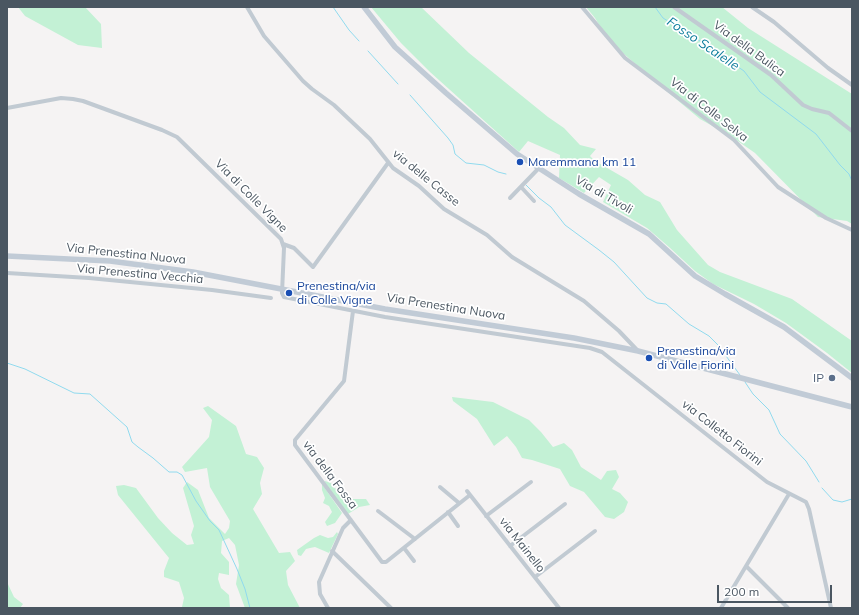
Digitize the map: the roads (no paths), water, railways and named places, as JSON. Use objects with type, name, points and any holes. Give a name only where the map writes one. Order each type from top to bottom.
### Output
[{"type":"main road","name":"Via di Tivoli","points":[[364,7],[395,47],[514,152],[538,169],[654,238],[679,263],[698,278],[784,327],[852,378]]},
{"type":"main road","name":"Via Prenestina Nuova","points":[[7,256],[125,263],[198,273],[385,309],[547,333],[638,351],[852,407]]},
{"type":"street","name":"via delle Casse","points":[[247,7],[264,36],[303,81],[334,105],[370,139],[388,163],[398,172],[419,186],[442,208],[490,237],[512,257],[582,300],[619,330],[638,351]]},
{"type":"street","name":"Via di Colle Selva","points":[[582,7],[625,58],[734,140],[778,187],[823,216],[852,230]]},
{"type":"street","name":"Via della Bulica","points":[[674,7],[771,75],[803,105],[832,114],[852,131]]},
{"type":"street","points":[[752,7],[774,22],[828,68],[852,85]]},
{"type":"street","name":"Via di Colle Vigne","points":[[7,108],[61,98],[74,99],[171,134],[181,140],[279,236],[283,244],[282,289]]},
{"type":"street","points":[[283,244],[294,248],[313,267],[388,163]]},
{"type":"street","points":[[510,198],[538,169]]},
{"type":"street","points":[[521,187],[534,201]]},
{"type":"street","name":"Via Prenestina Vecchia","points":[[7,273],[97,279],[212,290],[271,298]]},
{"type":"street","points":[[282,289],[282,294],[284,297],[353,311]]},
{"type":"street","name":"via Colletto Fiorini","points":[[353,311],[385,318],[596,350],[608,356],[767,482],[804,501],[808,506],[831,608]]},
{"type":"street","name":"via della Fossa","points":[[353,311],[344,381],[294,442],[379,561],[382,563]]},
{"type":"street","points":[[486,516],[530,482]]},
{"type":"street","points":[[440,487],[459,503]]},
{"type":"street","name":"via Mainello","points":[[382,563],[386,562],[404,548],[459,503],[468,493],[560,608]]},
{"type":"street","points":[[721,608],[789,494]]},
{"type":"street","points":[[510,546],[565,504]]},
{"type":"street","points":[[378,511],[415,539]]},
{"type":"street","points":[[448,512],[458,526]]},
{"type":"street","points":[[328,608],[320,594],[319,582],[344,527],[351,520]]},
{"type":"street","points":[[535,578],[594,531]]},
{"type":"street","points":[[404,548],[414,561]]},
{"type":"street","points":[[332,551],[391,608]]},
{"type":"street","points":[[746,566],[788,608]]},
{"type":"waterway","points":[[333,7],[349,30],[359,41]]},
{"type":"waterway","name":"Fosso Scalelle","points":[[655,7],[663,18],[744,71],[760,92],[816,134],[840,165],[849,174],[852,181]]},
{"type":"waterway","points":[[368,51],[398,84]]},
{"type":"waterway","points":[[410,95],[448,138],[453,145],[455,154],[466,163],[484,165],[506,174]]},
{"type":"waterway","points":[[526,185],[551,207],[565,225],[614,262],[647,298],[657,303],[666,304],[689,324],[709,336],[718,345],[740,375]]},
{"type":"waterway","points":[[7,363],[25,369],[74,393],[90,394],[127,427],[132,442],[169,472],[177,472],[182,475],[196,501],[210,521],[219,530],[245,589],[250,608]]},
{"type":"waterway","points":[[745,382],[753,394],[769,410],[780,434],[806,461],[819,482]]},
{"type":"waterway","points":[[822,488],[833,500],[842,502],[852,499]]},
{"type":"place","name":"Maremmana km 11","points":[[520,162]]},
{"type":"place","name":"Prenestina/via di Colle Vigne","points":[[289,293]]},
{"type":"place","name":"Prenestina/via di Valle Fiorini","points":[[649,358]]},
{"type":"place","name":"IP","points":[[832,378]]}]
